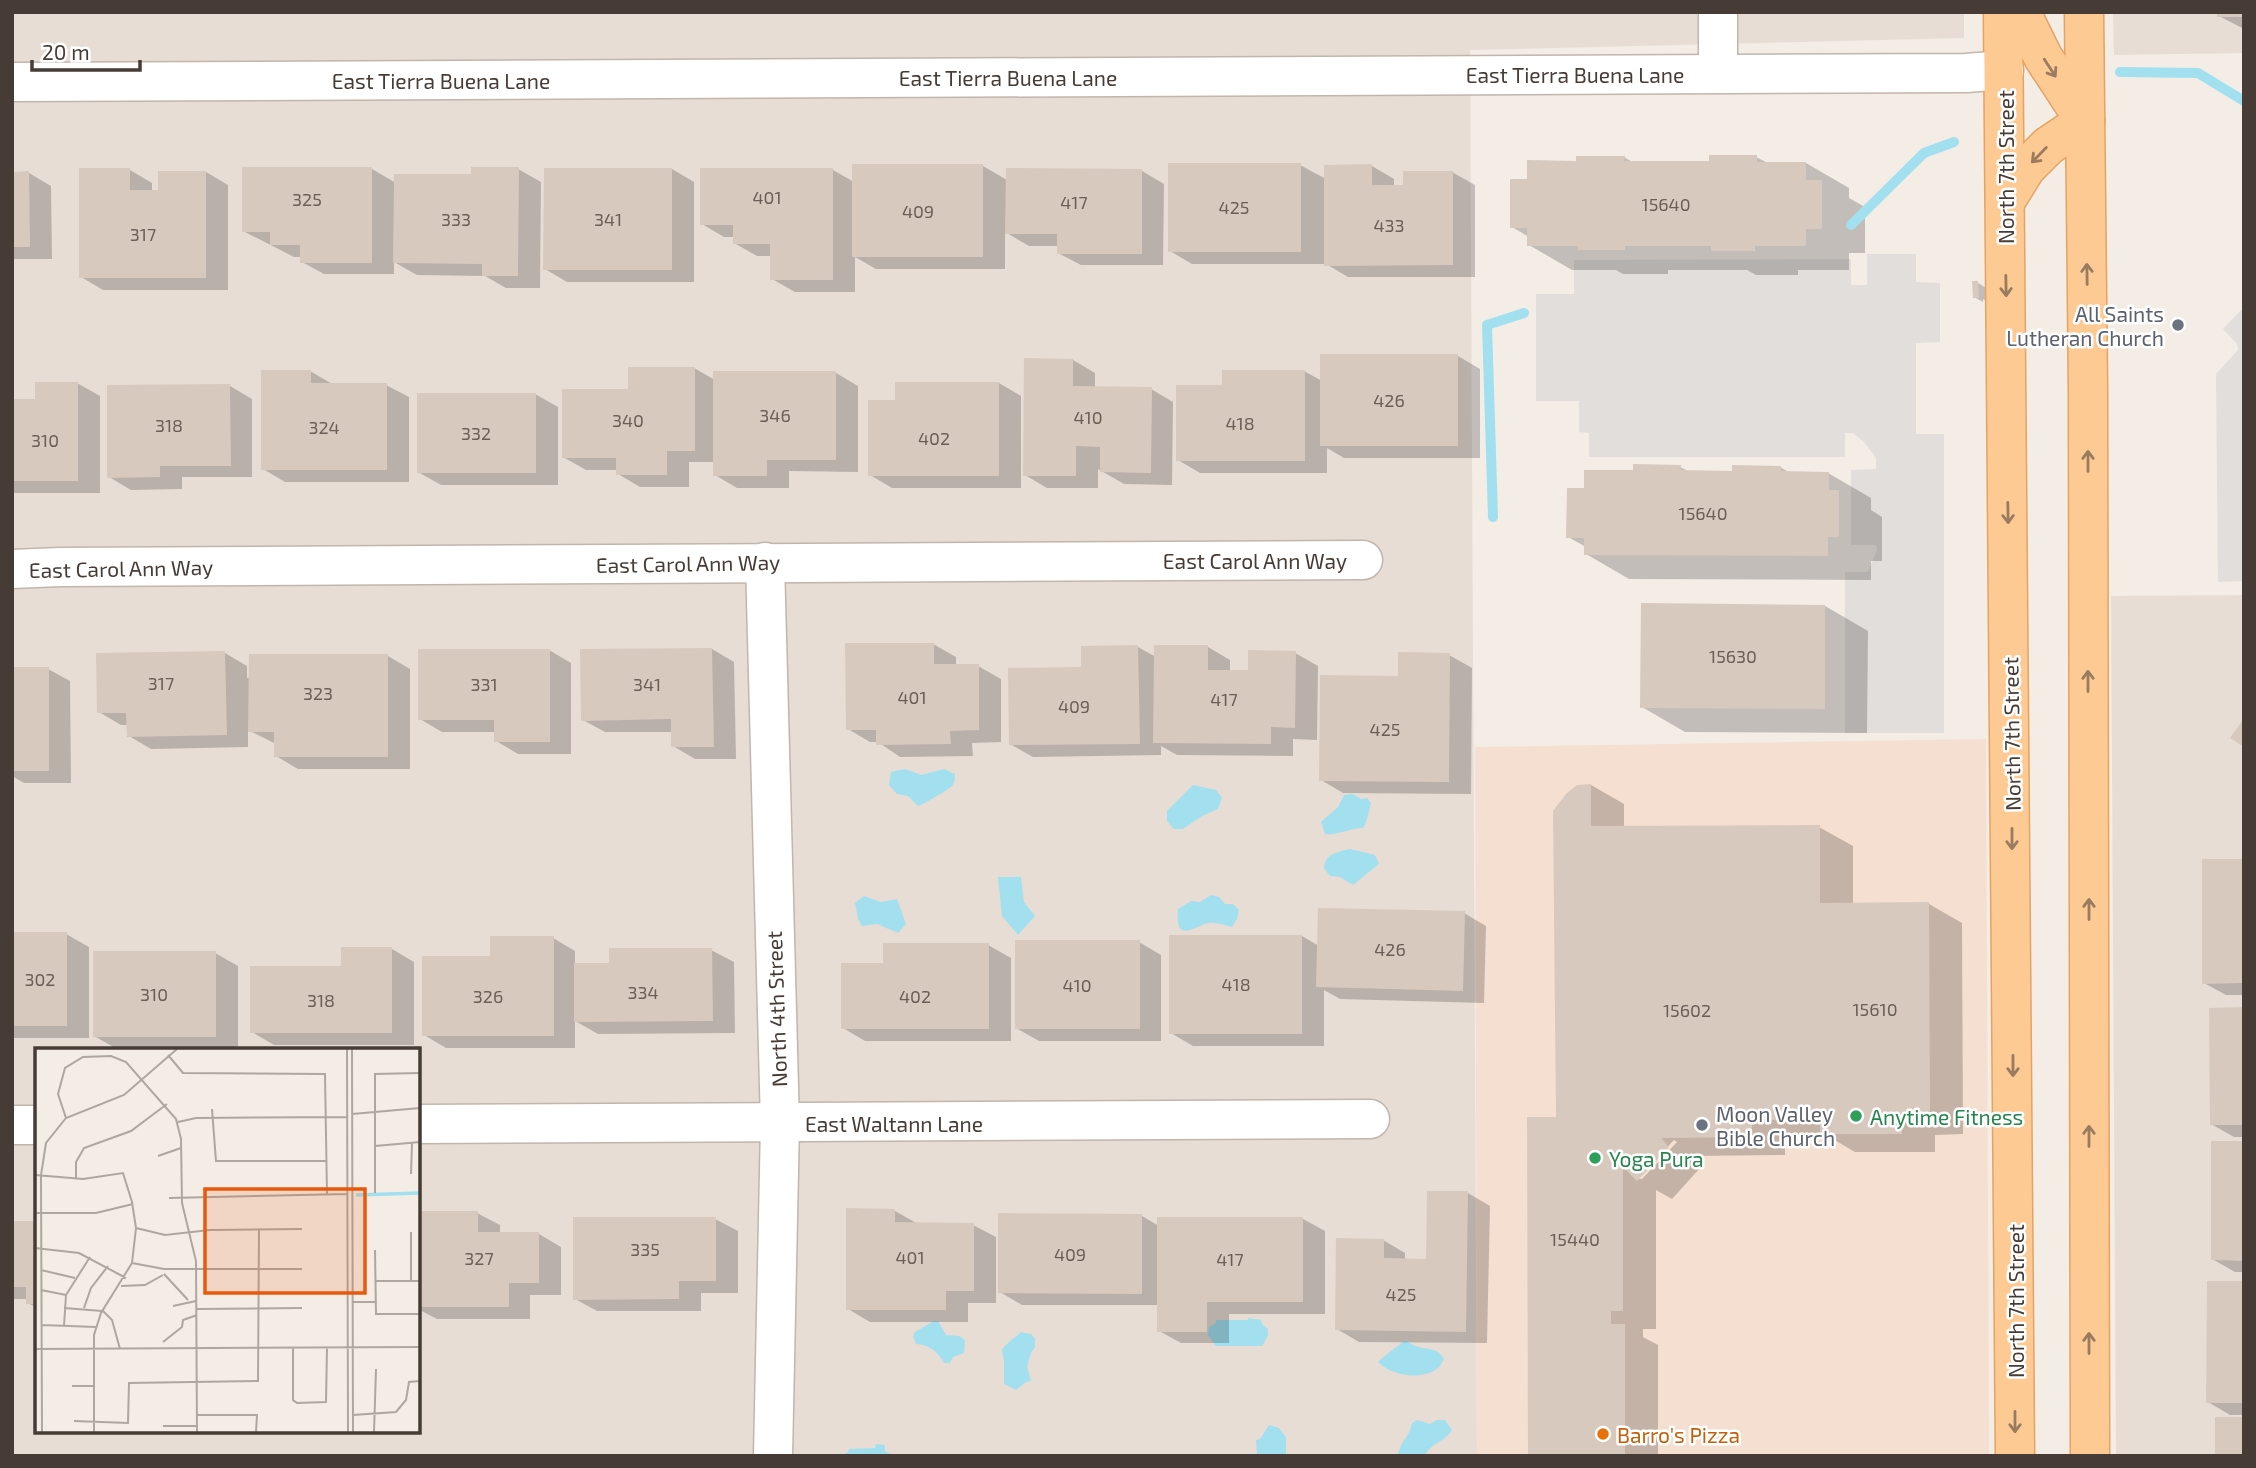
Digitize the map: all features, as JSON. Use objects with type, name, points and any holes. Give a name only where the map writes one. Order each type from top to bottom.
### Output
[{"type":"main road","name":"North 7th Street","points":[[2003,12],[2015,1456]]},
{"type":"main road","points":[[2021,12],[2043,57],[2085,121]]},
{"type":"main road","points":[[2084,12],[2088,391],[2090,1456]]},
{"type":"main road","points":[[2005,202],[2026,168],[2048,146],[2085,121]]},
{"type":"street","points":[[1718,12],[1718,74]]},
{"type":"street","name":"East Tierra Buena Lane","points":[[12,82],[1966,73],[2004,70]]},
{"type":"street","name":"East Carol Ann Way","points":[[12,569],[60,566],[1363,560]]},
{"type":"street","name":"North 4th Street","points":[[765,562],[780,1124],[774,1456]]},
{"type":"street","name":"East Waltann Lane","points":[[420,1124],[1370,1119]]},
{"type":"street","points":[[12,1125],[35,1125]]},
{"type":"shaded area","points":[[12,12],[1964,12],[1964,38],[1470,50],[1477,1456],[12,1456]]},
{"type":"shaded area","points":[[2113,12],[2244,12],[2244,53],[2114,55]]},
{"type":"shaded area","points":[[1867,254],[1916,254],[1916,282],[1940,283],[1940,342],[1916,343],[1916,434],[1944,434],[1944,733],[1845,733],[1845,572],[1868,572],[1877,550],[1876,545],[1851,545],[1851,470],[1876,469],[1876,458],[1853,433],[1845,433],[1845,457],[1589,457],[1589,433],[1579,432],[1579,401],[1536,401],[1536,294],[1574,294],[1574,260],[1851,259],[1851,285],[1867,285]]},
{"type":"shaded area","points":[[2244,307],[2244,581],[2218,582],[2216,374],[2238,350],[2237,344],[2223,329]]},
{"type":"shaded area","points":[[2244,595],[2244,1456],[2116,1456],[2111,596]]},
{"type":"shaded area","points":[[1986,739],[1989,1456],[1477,1456],[1475,747]]},
{"type":"water","points":[[905,769],[921,775],[944,769],[955,774],[955,780],[950,788],[918,806],[908,796],[897,794],[889,785],[891,772]]},
{"type":"water","points":[[1193,785],[1216,790],[1222,798],[1218,809],[1183,829],[1174,829],[1167,821],[1167,811]]},
{"type":"water","points":[[1353,794],[1361,799],[1367,798],[1371,803],[1363,828],[1325,834],[1321,822],[1338,807],[1344,795]]},
{"type":"water","points":[[1350,849],[1375,855],[1379,864],[1353,885],[1340,877],[1330,876],[1324,868],[1330,856]]},
{"type":"water","points":[[998,877],[1021,877],[1024,902],[1035,916],[1018,935],[1002,916]]},
{"type":"water","points":[[1211,895],[1219,897],[1225,904],[1233,904],[1239,910],[1232,927],[1212,923],[1182,930],[1179,927],[1178,909],[1191,901],[1200,902]]},
{"type":"water","points":[[864,896],[881,902],[897,899],[906,924],[898,933],[877,924],[862,926],[855,903]]},
{"type":"water","points":[[1216,1320],[1261,1320],[1268,1329],[1268,1336],[1262,1346],[1216,1346],[1208,1335],[1209,1327],[1216,1323]]},
{"type":"water","points":[[938,1321],[946,1335],[959,1336],[965,1340],[964,1353],[953,1357],[950,1363],[944,1363],[929,1347],[916,1344],[913,1336],[915,1332]]},
{"type":"water","points":[[1021,1332],[1031,1334],[1035,1339],[1035,1347],[1027,1367],[1031,1381],[1016,1390],[1004,1384],[1002,1350]]},
{"type":"water","points":[[1404,1341],[1435,1350],[1444,1359],[1432,1372],[1413,1376],[1393,1372],[1378,1362]]},
{"type":"water","points":[[1417,1420],[1430,1424],[1445,1420],[1452,1430],[1430,1448],[1425,1456],[1398,1456],[1412,1423]]},
{"type":"water","points":[[1269,1425],[1279,1428],[1286,1437],[1286,1456],[1257,1456],[1256,1440],[1260,1439]]},
{"type":"water","points":[[876,1444],[885,1445],[885,1451],[893,1456],[840,1456],[849,1449],[875,1448]]},
{"type":"building","points":[[2217,12],[2244,12],[2244,17],[2217,17]]},
{"type":"building","points":[[1709,155],[1757,155],[1757,162],[1806,162],[1806,180],[1822,180],[1822,229],[1806,229],[1806,246],[1755,246],[1755,251],[1711,251],[1711,246],[1625,246],[1625,250],[1578,250],[1578,246],[1527,246],[1527,228],[1510,228],[1510,179],[1527,179],[1527,160],[1576,161],[1576,156],[1625,156],[1624,161],[1709,161]]},
{"type":"building","points":[[1168,163],[1301,163],[1301,252],[1168,252]]},
{"type":"building","points":[[852,164],[983,164],[983,257],[852,257]]},
{"type":"building","points":[[1372,164],[1372,185],[1403,185],[1403,171],[1453,171],[1453,265],[1324,266],[1324,165]]},
{"type":"building","points":[[242,167],[372,167],[372,263],[300,263],[300,245],[270,245],[270,232],[242,232]]},
{"type":"building","points":[[471,167],[519,167],[518,276],[482,276],[482,264],[393,263],[394,174],[471,174]]},
{"type":"building","points":[[79,168],[130,168],[130,190],[158,190],[158,171],[206,171],[206,278],[79,278]]},
{"type":"building","points":[[544,168],[672,168],[672,270],[543,270]]},
{"type":"building","points":[[700,168],[833,168],[833,280],[770,280],[770,244],[733,244],[733,225],[700,225]]},
{"type":"building","points":[[1006,168],[1142,169],[1142,254],[1057,254],[1057,234],[1005,234]]},
{"type":"building","points":[[29,171],[30,247],[12,247],[12,172]]},
{"type":"building","points":[[1972,281],[1978,281],[1979,298],[1973,298]]},
{"type":"building","points":[[1320,354],[1458,354],[1458,446],[1320,446]]},
{"type":"building","points":[[1024,358],[1073,359],[1073,386],[1152,387],[1151,473],[1100,472],[1100,447],[1076,446],[1076,476],[1023,476]]},
{"type":"building","points":[[628,367],[695,367],[695,451],[667,451],[667,475],[616,475],[616,458],[562,458],[562,389],[628,389]]},
{"type":"building","points":[[261,370],[311,370],[311,383],[387,383],[387,470],[261,470]]},
{"type":"building","points":[[1222,370],[1305,370],[1305,461],[1176,461],[1176,385],[1222,385]]},
{"type":"building","points":[[713,371],[836,371],[836,460],[767,460],[767,476],[713,476]]},
{"type":"building","points":[[35,382],[78,382],[78,481],[12,481],[12,399],[35,399]]},
{"type":"building","points":[[895,382],[999,382],[999,476],[868,476],[868,400],[895,400]]},
{"type":"building","points":[[230,384],[231,466],[160,466],[160,477],[107,478],[107,385]]},
{"type":"building","points":[[417,393],[536,393],[536,473],[417,473]]},
{"type":"building","points":[[1633,464],[1681,465],[1681,470],[1732,471],[1732,465],[1781,466],[1781,471],[1829,472],[1829,490],[1839,490],[1839,537],[1828,537],[1828,556],[1584,555],[1584,538],[1566,538],[1567,488],[1584,488],[1584,470],[1633,470]]},
{"type":"building","points":[[1641,603],[1825,605],[1825,709],[1640,708]]},
{"type":"building","points":[[845,643],[934,643],[934,664],[979,664],[979,730],[950,731],[951,744],[876,745],[876,730],[846,730]]},
{"type":"building","points":[[1138,645],[1140,744],[1009,745],[1008,668],[1081,667],[1081,646]]},
{"type":"building","points":[[1154,645],[1208,645],[1208,670],[1248,670],[1248,650],[1296,651],[1295,728],[1271,727],[1271,744],[1153,743]]},
{"type":"building","points":[[712,648],[714,747],[671,747],[671,719],[581,721],[580,649]]},
{"type":"building","points":[[418,649],[550,649],[550,742],[494,742],[494,720],[418,720]]},
{"type":"building","points":[[225,651],[227,735],[127,737],[126,713],[97,713],[96,653]]},
{"type":"building","points":[[1398,652],[1450,653],[1449,782],[1319,781],[1320,675],[1398,676]]},
{"type":"building","points":[[249,654],[388,654],[388,757],[274,757],[274,732],[248,732]]},
{"type":"building","points":[[12,667],[49,667],[49,771],[12,771]]},
{"type":"building","points":[[2244,718],[2244,747],[2230,738]]},
{"type":"building","points":[[1591,784],[1591,826],[1820,825],[1820,903],[1929,902],[1930,1116],[1902,1116],[1902,1134],[1820,1134],[1820,1120],[1752,1120],[1752,1137],[1661,1138],[1669,1147],[1637,1181],[1623,1167],[1623,1311],[1611,1311],[1611,1324],[1625,1324],[1625,1456],[1528,1456],[1527,1117],[1556,1117],[1553,811],[1577,785]]},
{"type":"building","points":[[2202,859],[2244,859],[2244,983],[2202,984]]},
{"type":"building","points":[[1318,908],[1465,911],[1463,991],[1316,987]]},
{"type":"building","points":[[12,932],[67,932],[67,1026],[12,1026]]},
{"type":"building","points":[[1169,935],[1302,935],[1302,1034],[1169,1034]]},
{"type":"building","points":[[490,936],[554,936],[554,1036],[422,1036],[422,956],[490,956]]},
{"type":"building","points":[[1015,940],[1140,940],[1140,1029],[1015,1029]]},
{"type":"building","points":[[883,943],[989,943],[989,1029],[841,1029],[841,963],[883,963]]},
{"type":"building","points":[[341,947],[392,947],[392,1033],[250,1033],[250,966],[341,966]]},
{"type":"building","points":[[609,948],[712,948],[713,1021],[574,1022],[574,963],[609,963]]},
{"type":"building","points":[[93,951],[216,951],[216,1037],[93,1037]]},
{"type":"building","points":[[2244,1007],[2244,1125],[2210,1125],[2209,1008]]},
{"type":"building","points":[[2211,1141],[2244,1141],[2244,1261],[2211,1260]]},
{"type":"building","points":[[1427,1191],[1468,1191],[1466,1332],[1335,1330],[1336,1238],[1384,1239],[1384,1258],[1426,1259]]},
{"type":"building","points":[[846,1208],[895,1209],[895,1222],[974,1223],[974,1291],[946,1291],[946,1310],[846,1310]]},
{"type":"building","points":[[420,1211],[478,1211],[478,1232],[539,1232],[539,1283],[509,1283],[509,1307],[420,1307]]},
{"type":"building","points":[[998,1213],[1142,1214],[1142,1294],[998,1293]]},
{"type":"building","points":[[573,1217],[716,1217],[716,1281],[679,1281],[679,1299],[573,1300]]},
{"type":"building","points":[[1157,1217],[1303,1217],[1303,1302],[1207,1302],[1207,1332],[1157,1332]]},
{"type":"building","points":[[12,1221],[35,1221],[35,1304],[26,1304],[26,1287],[12,1287]]},
{"type":"building","points":[[2207,1281],[2244,1281],[2244,1403],[2206,1403]]},
{"type":"building","points":[[2215,1417],[2244,1417],[2244,1456],[2215,1456]]},
{"type":"waterway","points":[[2120,72],[2198,73],[2244,101]]},
{"type":"waterway","points":[[1851,225],[1924,153],[1954,142]]},
{"type":"waterway","points":[[1493,517],[1487,325],[1524,313]]},
{"type":"place","name":"All Saints Lutheran Church","points":[[2178,325]]},
{"type":"place","name":"Anytime Fitness","points":[[1856,1116]]},
{"type":"place","name":"Moon Valley Bible Church","points":[[1702,1125]]},
{"type":"place","name":"Yoga Pura","points":[[1595,1158]]},
{"type":"place","name":"Barro's Pizza","points":[[1603,1434]]}]
